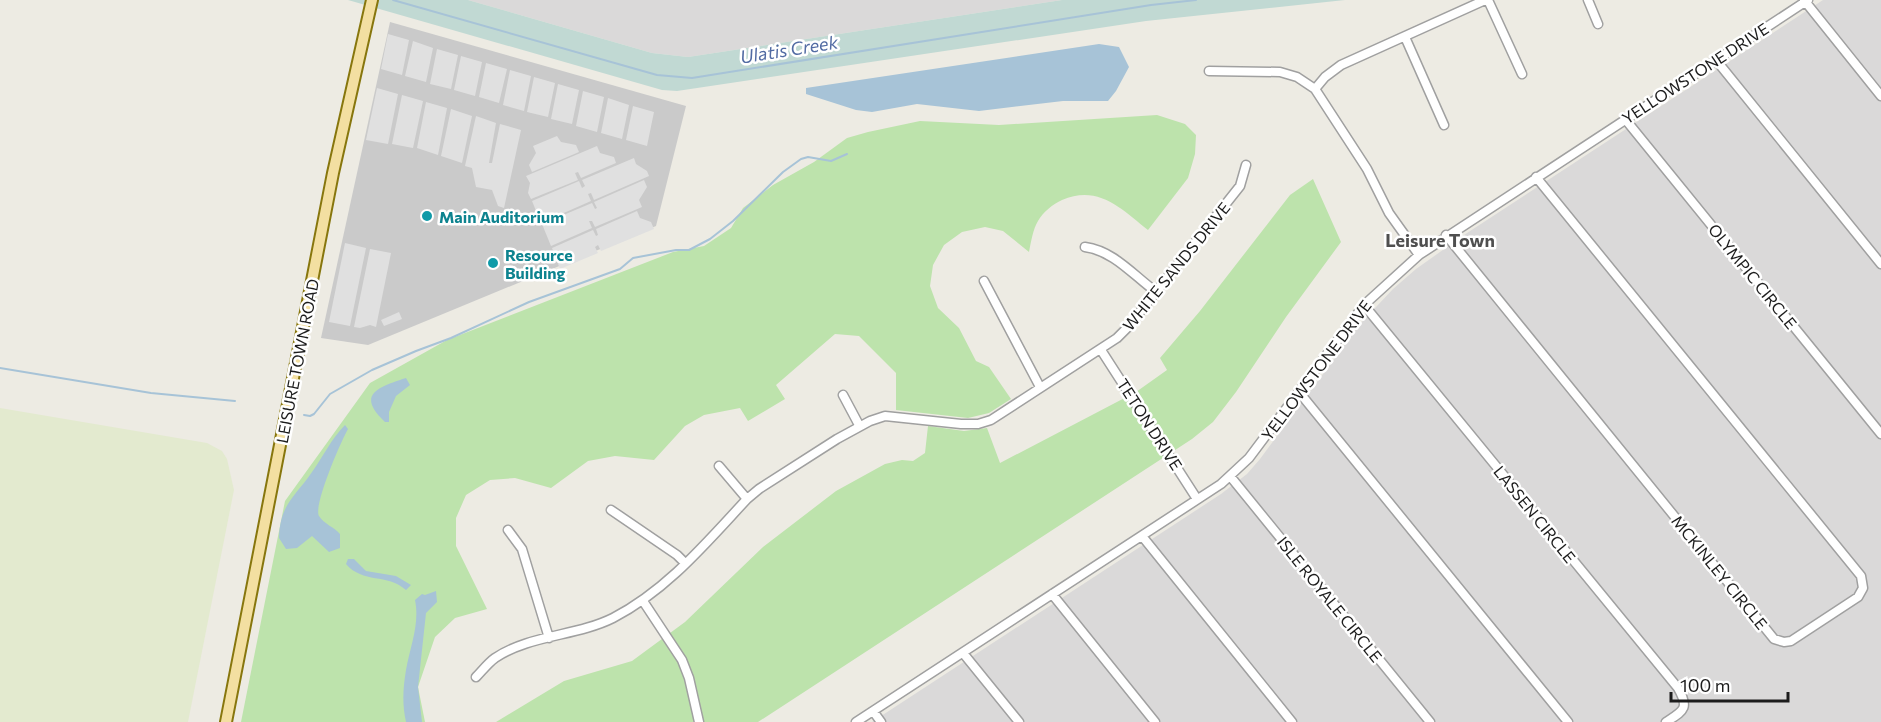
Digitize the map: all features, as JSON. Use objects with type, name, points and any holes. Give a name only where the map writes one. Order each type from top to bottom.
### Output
[{"type":"main road","name":"LEISURE TOWN ROAD","points":[[226,722],[333,173],[372,0]]},
{"type":"street","points":[[1315,89],[1325,77],[1341,65],[1486,0],[1522,74]]},
{"type":"street","points":[[1588,0],[1598,24]]},
{"type":"street","points":[[1806,1],[1881,96]]},
{"type":"street","name":"YELLOWSTONE DRIVE","points":[[856,722],[1230,476],[1249,458],[1364,305],[1419,255],[1806,1]]},
{"type":"street","points":[[1405,37],[1444,125]]},
{"type":"street","points":[[1716,60],[1881,264]]},
{"type":"street","points":[[1209,71],[1280,72],[1297,78],[1315,89],[1367,169],[1389,213],[1419,255]]},
{"type":"street","name":"OLYMPIC CIRCLE","points":[[1625,119],[1881,434]]},
{"type":"street","name":"WHITE SANDS DRIVE","points":[[476,677],[495,658],[511,650],[582,630],[611,619],[643,601],[670,581],[747,500],[794,466],[859,425],[885,416],[944,423],[978,424],[991,420],[1101,350],[1128,327],[1240,186],[1246,165]]},
{"type":"street","name":"MCKINLEY CIRCLE","points":[[1446,236],[1772,637],[1781,645],[1858,597],[1867,588],[1861,576],[1536,177]]},
{"type":"street","points":[[1085,247],[1098,249],[1108,254],[1155,291]]},
{"type":"street","points":[[984,281],[1040,387]]},
{"type":"street","name":"LASSEN CIRCLE","points":[[1364,305],[1678,688],[1689,708],[1666,722]]},
{"type":"street","name":"TETON DRIVE","points":[[1101,350],[1197,499]]},
{"type":"street","points":[[1299,392],[1568,722]]},
{"type":"street","points":[[843,395],[859,425]]},
{"type":"street","points":[[719,466],[747,500]]},
{"type":"street","name":"ISLE ROYALE CIRCLE","points":[[1230,476],[1431,722]]},
{"type":"street","points":[[610,510],[677,555],[685,563]]},
{"type":"street","points":[[508,530],[522,549],[549,638]]},
{"type":"street","points":[[1142,536],[1293,722]]},
{"type":"street","points":[[1052,594],[1155,722]]},
{"type":"street","points":[[643,601],[682,660],[689,678],[699,722]]},
{"type":"street","points":[[963,653],[1019,722]]},
{"type":"street","points":[[873,711],[881,722]]},
{"type":"shaded area","points":[[348,0],[468,0],[652,53],[688,57],[1062,0],[1345,0],[1146,21],[677,91],[662,90]]},
{"type":"shaded area","points":[[468,0],[1062,0],[688,57],[652,53]]},
{"type":"shaded area","name":"Leisure Town","points":[[1823,0],[1881,0],[1881,722],[872,722],[1221,494],[1247,474],[1360,324],[1393,289],[1416,269],[1464,235]]},
{"type":"shaded area","points":[[390,22],[686,106],[656,226],[368,345],[321,338]]},
{"type":"shaded area","points":[[388,34],[409,40],[402,75],[381,69]]},
{"type":"shaded area","points":[[413,41],[433,48],[426,82],[405,76]]},
{"type":"shaded area","points":[[1099,44],[1119,47],[1129,67],[1108,101],[1063,101],[979,111],[917,104],[872,112],[856,110],[806,94],[806,88]]},
{"type":"shaded area","points":[[437,49],[458,55],[451,89],[430,84]]},
{"type":"shaded area","points":[[461,56],[482,62],[475,96],[454,90]]},
{"type":"shaded area","points":[[486,63],[507,69],[499,103],[479,97]]},
{"type":"shaded area","points":[[510,70],[531,76],[524,111],[503,105]]},
{"type":"shaded area","points":[[534,77],[555,83],[548,117],[527,112]]},
{"type":"shaded area","points":[[558,84],[579,90],[572,124],[551,119]]},
{"type":"shaded area","points":[[377,88],[398,94],[388,144],[366,140]]},
{"type":"shaded area","points":[[583,91],[604,97],[597,132],[576,126]]},
{"type":"shaded area","points":[[402,95],[423,101],[413,148],[392,144]]},
{"type":"shaded area","points":[[608,98],[629,105],[622,139],[601,133]]},
{"type":"shaded area","points":[[426,102],[447,108],[438,155],[417,148]]},
{"type":"shaded area","points":[[633,106],[654,112],[647,146],[626,140]]},
{"type":"shaded area","points":[[451,109],[472,116],[462,163],[441,156]]},
{"type":"shaded area","points":[[476,116],[496,123],[489,163],[492,163],[500,124],[521,130],[504,208],[498,206],[492,190],[476,187],[472,168],[465,166]]},
{"type":"shaded area","points":[[557,136],[561,142],[576,145],[579,152],[532,172],[529,165],[536,153],[533,146]]},
{"type":"shaded area","points":[[597,146],[600,153],[614,157],[616,163],[581,178],[578,172],[575,173],[578,180],[531,199],[528,193],[530,183],[526,176]]},
{"type":"shaded area","points":[[634,158],[636,164],[647,171],[649,176],[594,200],[591,193],[588,194],[591,201],[541,223],[532,201],[579,181],[582,188],[585,186],[582,180]]},
{"type":"shaded area","points":[[644,180],[647,187],[639,200],[642,207],[595,227],[592,221],[589,221],[592,228],[551,246],[542,224],[592,203],[595,209],[597,208],[594,202]]},
{"type":"shaded area","points":[[637,211],[640,218],[651,222],[654,229],[601,251],[598,245],[595,247],[598,253],[560,269],[552,248],[593,230],[596,236],[598,235],[596,229]]},
{"type":"shaded area","points":[[345,243],[366,248],[350,326],[329,322]]},
{"type":"shaded area","points":[[370,249],[391,253],[376,327],[370,325],[360,328],[354,327]]},
{"type":"shaded area","points":[[399,312],[402,319],[384,326],[381,320]]},
{"type":"shaded area","points":[[406,378],[410,385],[396,396],[389,412],[389,422],[385,422],[376,412],[371,398],[380,388]]},
{"type":"shaded area","points":[[345,425],[348,429],[329,473],[318,510],[321,519],[340,534],[340,548],[329,552],[312,536],[297,548],[286,549],[279,538],[285,509]]},
{"type":"shaded area","points":[[348,559],[354,559],[366,571],[396,576],[411,585],[406,590],[391,582],[367,577],[346,564]]},
{"type":"shaded area","points":[[436,591],[437,602],[426,613],[418,687],[422,722],[406,722],[404,690],[415,627],[415,600],[422,594]]},
{"type":"green space","points":[[1157,115],[1185,124],[1196,135],[1195,154],[1188,178],[1148,230],[1109,201],[1087,195],[1075,196],[1059,202],[1043,214],[1032,236],[1029,252],[1003,231],[985,227],[962,232],[944,245],[933,265],[930,286],[938,308],[959,328],[976,361],[989,367],[1011,399],[989,413],[968,418],[896,410],[896,373],[859,336],[835,334],[776,385],[785,399],[748,421],[740,408],[704,415],[685,426],[654,460],[615,456],[588,461],[551,488],[515,478],[490,480],[466,495],[456,518],[456,546],[487,609],[455,618],[435,637],[418,687],[425,722],[241,722],[285,501],[370,383],[447,340],[673,252],[704,246],[731,228],[743,208],[773,185],[814,162],[847,138],[920,121],[999,125]]},
{"type":"green space","points":[[1313,179],[1341,242],[1286,317],[1236,392],[1213,422],[1192,439],[758,722],[496,722],[564,681],[632,661],[685,622],[763,547],[836,491],[885,464],[902,460],[913,461],[925,453],[928,426],[964,431],[987,428],[1000,463],[1136,392],[1167,370],[1160,358],[1200,311],[1290,195]]},
{"type":"green space","points":[[0,408],[207,443],[222,451],[227,459],[234,490],[188,722],[0,722]]},
{"type":"waterway","name":"Ulatis Creek","points":[[393,0],[657,75],[692,78],[1151,5],[1196,0]]},
{"type":"waterway","points":[[304,415],[314,414],[330,394],[372,370],[451,338],[529,302],[620,269],[633,258],[676,250],[689,250],[710,239],[733,221],[783,172],[801,159],[808,157],[831,161],[847,154]]},
{"type":"waterway","points":[[0,368],[151,393],[235,401]]},
{"type":"place","name":"Main Auditorium","points":[[427,216]]},
{"type":"place","name":"Resource Building","points":[[493,263]]},
{"type":"district","name":"Leisure Town","points":[[1440,240]]}]
